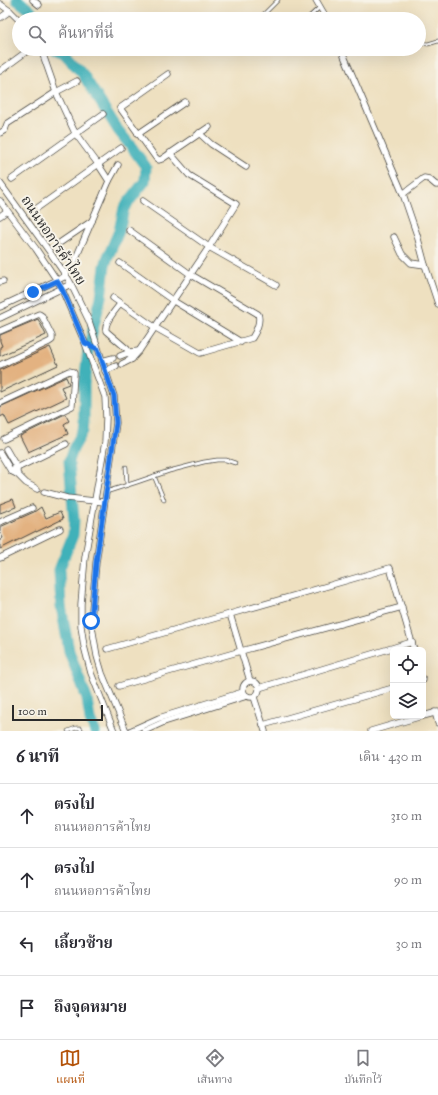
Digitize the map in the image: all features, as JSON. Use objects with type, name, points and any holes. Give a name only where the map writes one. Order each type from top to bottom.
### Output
[{"type":"street","points":[[33,0],[39,4]]},
{"type":"street","points":[[316,0],[323,12]]},
{"type":"street","points":[[0,4],[10,11],[0,18]]},
{"type":"street","points":[[0,71],[20,56]]},
{"type":"street","points":[[43,56],[56,92],[75,133],[109,181]]},
{"type":"street","points":[[345,56],[403,194],[438,304]]},
{"type":"street","points":[[168,74],[120,108],[156,158],[159,160],[162,159],[209,127]]},
{"type":"street","points":[[0,133],[4,130],[7,124],[56,92],[77,81]]},
{"type":"street","points":[[138,134],[185,102]]},
{"type":"street","points":[[12,180],[103,114]]},
{"type":"street","points":[[0,123],[7,124]]},
{"type":"street","points":[[199,133],[211,144],[246,167]]},
{"type":"street","points":[[33,211],[121,148]]},
{"type":"street","points":[[122,364],[132,359],[156,328],[172,300],[209,247],[236,204],[189,175],[170,153]]},
{"type":"street","points":[[0,307],[57,281],[66,275],[73,265],[109,181],[118,165]]},
{"type":"street","points":[[403,194],[424,178],[429,179],[438,185]]},
{"type":"street","name":"ถนนหอการค้าไทย","points":[[0,183],[71,284],[89,321],[114,396],[116,423],[96,563],[91,621],[97,656],[102,673],[126,731]]},
{"type":"street","name":"ถนนหอการค้าไทย","points":[[0,201],[36,249],[62,289],[86,346],[105,397],[105,442],[86,557],[81,604],[81,626],[84,646],[91,673],[114,731]]},
{"type":"street","points":[[143,201],[209,247],[276,285]]},
{"type":"street","points":[[0,216],[8,211]]},
{"type":"street","points":[[61,242],[92,221]]},
{"type":"street","points":[[113,298],[156,328],[200,353],[252,338],[260,316],[190,274],[129,230]]},
{"type":"street","points":[[394,237],[402,254],[411,264],[425,265]]},
{"type":"street","points":[[120,264],[172,300],[241,342]]},
{"type":"street","points":[[0,318],[71,284]]},
{"type":"street","points":[[33,292],[38,300]]},
{"type":"street","points":[[120,304],[106,324],[105,329],[125,346],[130,352],[132,359]]},
{"type":"street","points":[[0,331],[39,314],[42,316],[52,336],[52,340],[0,365]]},
{"type":"street","points":[[86,346],[98,348]]},
{"type":"street","points":[[120,356],[130,352],[139,351]]},
{"type":"street","points":[[102,361],[113,358]]},
{"type":"street","points":[[105,371],[116,366]]},
{"type":"street","points":[[0,403],[69,371],[74,373],[72,406],[2,438],[7,444],[6,449],[17,471],[26,482],[37,489]]},
{"type":"street","points":[[6,449],[0,453],[11,471],[17,471],[66,444]]},
{"type":"street","points":[[44,492],[67,498],[104,502]]},
{"type":"street","points":[[0,522],[32,508]]},
{"type":"street","points":[[0,558],[60,529]]},
{"type":"street","points":[[107,649],[390,568],[413,647]]},
{"type":"street","points":[[119,686],[402,607]]},
{"type":"street","points":[[230,614],[250,682]]},
{"type":"street","points":[[259,688],[412,642]]},
{"type":"street","points":[[245,694],[244,686],[247,682],[255,682],[259,688],[258,693],[254,697]]},
{"type":"street","points":[[263,725],[390,689]]},
{"type":"street","points":[[130,731],[245,694],[249,697],[254,697]]},
{"type":"street","points":[[254,697],[265,731]]},
{"type":"street","points":[[426,715],[436,712],[438,723]]},
{"type":"street","points":[[371,731],[413,719]]},
{"type":"street","points":[[144,731],[160,721]]},
{"type":"lane","points":[[266,12],[278,0]]},
{"type":"lane","points":[[314,12],[320,6]]},
{"type":"lane","points":[[426,44],[438,41]]},
{"type":"lane","points":[[106,492],[169,470],[204,462],[226,460],[235,463]]},
{"type":"lane","points":[[126,467],[127,485]]},
{"type":"lane","points":[[154,476],[164,500]]},
{"type":"lane","points":[[68,731],[80,728],[82,731]]},
{"type":"building","points":[[38,319],[46,335],[0,356],[0,347],[2,346],[0,335]]},
{"type":"building","points":[[50,347],[58,365],[0,392],[0,370]]},
{"type":"building","points":[[66,377],[69,384],[61,387],[66,398],[9,425],[4,415],[0,417],[0,407]]},
{"type":"building","points":[[65,414],[69,421],[64,424],[68,434],[28,452],[20,436]]},
{"type":"building","points":[[13,499],[16,507],[0,513],[0,504]]},
{"type":"building","points":[[41,507],[46,518],[60,512],[63,519],[0,549],[0,540],[3,538],[0,532],[0,527],[34,512]]},
{"type":"waterway","points":[[17,0],[32,12]]},
{"type":"waterway","points":[[67,56],[82,73],[118,130],[146,167],[145,181],[124,208],[119,231],[105,266],[101,297],[88,350],[84,385],[83,431],[73,449],[69,461],[74,520],[73,535],[59,570],[61,606],[69,651],[87,699],[90,720],[95,731]]},
{"type":"route","points":[[33,292],[57,281],[62,289],[85,343],[98,349],[114,396],[116,423],[96,563],[91,621]]}]
